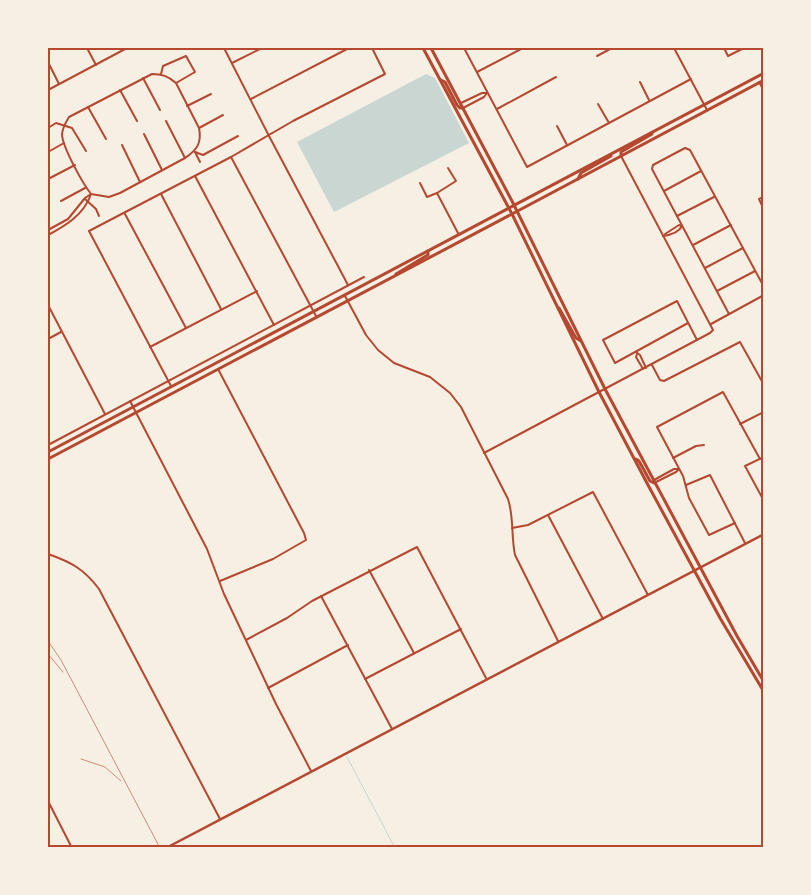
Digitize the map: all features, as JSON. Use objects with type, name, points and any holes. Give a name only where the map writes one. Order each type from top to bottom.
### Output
[{"type":"main road","points":[[423,48],[509,208],[599,392],[694,570],[764,692]]},
{"type":"main road","points":[[431,48],[514,205],[604,390],[764,682]]},
{"type":"main road","points":[[48,452],[313,310],[345,295],[764,73]]},
{"type":"main road","points":[[441,80],[457,105],[460,108],[462,106]]},
{"type":"main road","points":[[48,459],[764,80]]},
{"type":"main road","points":[[621,156],[621,152],[659,129]]},
{"type":"main road","points":[[578,179],[582,173],[617,151]]},
{"type":"main road","points":[[392,278],[401,270],[428,254],[428,251]]},
{"type":"main road","points":[[554,301],[564,314],[576,338],[581,342]]},
{"type":"main road","points":[[634,458],[639,461],[650,481],[653,482]]},
{"type":"street","points":[[87,48],[96,65]]},
{"type":"street","points":[[48,90],[127,48]]},
{"type":"street","points":[[224,48],[348,285]]},
{"type":"street","points":[[232,63],[262,48]]},
{"type":"street","points":[[251,99],[349,48]]},
{"type":"street","points":[[171,386],[89,231],[231,157],[293,121],[385,74],[372,48]]},
{"type":"street","points":[[464,48],[526,167],[691,79]]},
{"type":"street","points":[[477,72],[522,48]]},
{"type":"street","points":[[597,56],[612,48]]},
{"type":"street","points":[[674,48],[707,110]]},
{"type":"street","points":[[724,48],[728,56],[744,48]]},
{"type":"street","points":[[161,74],[163,66],[186,56],[195,72],[176,83]]},
{"type":"street","points":[[48,62],[59,84]]},
{"type":"street","points":[[152,74],[161,74],[176,83],[199,128],[199,146],[195,152],[185,158],[109,197],[92,194],[86,188],[64,143],[62,134],[64,125],[69,117],[88,106],[152,74]]},
{"type":"street","points":[[496,109],[556,77]]},
{"type":"street","points":[[143,78],[160,110]]},
{"type":"street","points":[[640,82],[650,101]]},
{"type":"street","points":[[759,82],[764,91]]},
{"type":"street","points":[[120,90],[137,121]]},
{"type":"street","points":[[462,106],[482,93],[487,93]]},
{"type":"street","points":[[462,106],[484,97],[487,93]]},
{"type":"street","points":[[187,106],[211,94]]},
{"type":"street","points":[[598,104],[609,123]]},
{"type":"street","points":[[88,106],[106,139]]},
{"type":"street","points":[[199,128],[223,115]]},
{"type":"street","points":[[166,121],[185,158]]},
{"type":"street","points":[[48,128],[56,123],[72,128],[86,151]]},
{"type":"street","points":[[557,126],[567,145]]},
{"type":"street","points":[[144,134],[162,170]]},
{"type":"street","points":[[195,152],[203,155],[238,136]]},
{"type":"street","points":[[48,152],[64,143]]},
{"type":"street","points":[[122,145],[140,182]]},
{"type":"street","points":[[729,314],[652,167],[688,148],[764,287]]},
{"type":"street","points":[[195,152],[200,162]]},
{"type":"street","points":[[484,453],[643,370],[713,330],[621,156]]},
{"type":"street","points":[[231,157],[316,316]]},
{"type":"street","points":[[50,178],[74,165]]},
{"type":"street","points":[[420,183],[427,197],[437,193],[456,181],[448,168]]},
{"type":"street","points":[[664,191],[701,171]]},
{"type":"street","points":[[195,176],[274,325]]},
{"type":"street","points":[[61,201],[86,188]]},
{"type":"street","points":[[437,193],[459,235]]},
{"type":"street","points":[[48,230],[68,219],[84,199],[92,194]]},
{"type":"street","points":[[48,235],[72,222],[92,194]]},
{"type":"street","points":[[161,194],[222,310]]},
{"type":"street","points":[[764,196],[759,199],[764,210]]},
{"type":"street","points":[[677,216],[714,197]]},
{"type":"street","points":[[84,199],[96,209],[99,216]]},
{"type":"street","points":[[124,213],[186,328]]},
{"type":"street","points":[[664,236],[679,225],[682,226]]},
{"type":"street","points":[[692,246],[731,225]]},
{"type":"street","points":[[664,236],[681,229],[682,226]]},
{"type":"street","points":[[704,269],[743,248]]},
{"type":"street","points":[[717,291],[755,271]]},
{"type":"street","points":[[48,444],[364,277]]},
{"type":"street","points":[[150,347],[257,291]]},
{"type":"street","points":[[345,295],[366,335],[378,350],[394,362],[430,378],[450,393],[461,407],[508,499],[512,512],[515,555],[558,641]]},
{"type":"street","points":[[710,324],[764,295]]},
{"type":"street","points":[[688,323],[615,363],[603,340],[677,301],[697,340]]},
{"type":"street","points":[[48,305],[105,414]]},
{"type":"street","points":[[48,339],[62,332]]},
{"type":"street","points":[[652,365],[662,382],[740,342],[764,385]]},
{"type":"street","points":[[636,353],[646,368]]},
{"type":"street","points":[[636,353],[643,370]]},
{"type":"street","points":[[637,359],[641,358]]},
{"type":"street","points":[[217,369],[306,540],[273,559],[220,581]]},
{"type":"street","points":[[734,522],[709,535],[689,498],[679,468],[657,427],[723,392],[760,459]]},
{"type":"street","points":[[130,401],[206,549],[224,594],[268,688],[312,771]]},
{"type":"street","points":[[740,424],[764,412]]},
{"type":"street","points":[[673,458],[696,446],[704,445]]},
{"type":"street","points":[[764,457],[745,466],[764,500]]},
{"type":"street","points":[[653,482],[676,472],[679,468]]},
{"type":"street","points":[[685,485],[692,484],[710,475],[745,543]]},
{"type":"street","points":[[512,528],[528,525],[593,492],[648,594]]},
{"type":"street","points":[[548,515],[603,618]]},
{"type":"street","points":[[166,848],[486,678],[764,534]]},
{"type":"street","points":[[246,640],[287,618],[321,596],[417,547],[486,678]]},
{"type":"street","points":[[48,554],[78,566],[99,589],[220,819]]},
{"type":"street","points":[[369,570],[414,653]]},
{"type":"street","points":[[321,596],[392,729]]},
{"type":"street","points":[[365,678],[461,629]]},
{"type":"street","points":[[268,688],[348,645]]},
{"type":"street","points":[[48,801],[72,848]]},
{"type":"shaded area","points":[[426,74],[435,78],[469,143],[334,212],[297,142]]},
{"type":"waterway","points":[[347,757],[395,848]]},
{"type":"railway","points":[[48,641],[61,660],[160,848]]},
{"type":"railway","points":[[48,654],[63,672]]},
{"type":"railway","points":[[81,759],[105,767],[121,781]]}]
